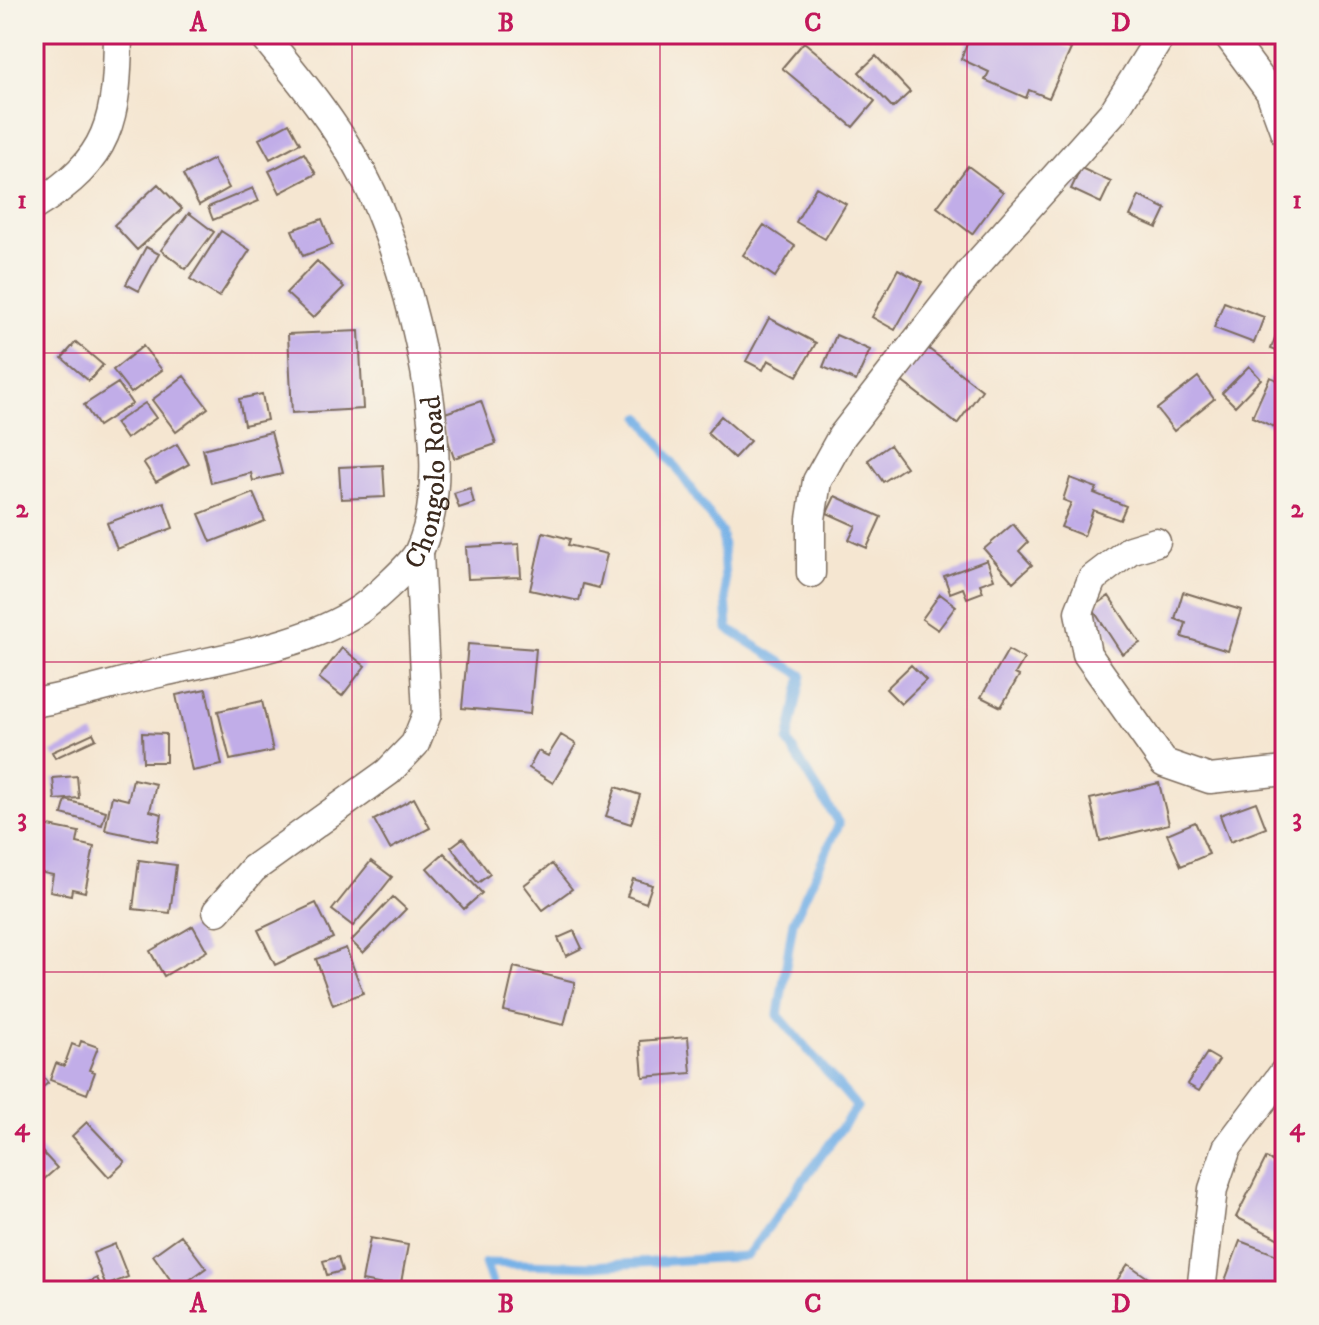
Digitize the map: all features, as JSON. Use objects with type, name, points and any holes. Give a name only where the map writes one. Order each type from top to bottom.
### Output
[{"type":"street","points":[[34,206],[64,188],[98,151],[116,101],[118,34]]},
{"type":"street","name":"Chongolo Road","points":[[38,696],[249,653],[309,633],[359,610],[419,553],[434,495],[430,409],[400,263],[371,192],[338,133],[262,34]]},
{"type":"street","points":[[811,573],[811,519],[817,481],[842,436],[970,272],[1114,111],[1162,34]]},
{"type":"street","points":[[1227,34],[1270,92],[1285,133]]},
{"type":"street","points":[[1156,542],[1130,550],[1092,579],[1083,595],[1080,631],[1087,654],[1164,763],[1210,779],[1285,771]]},
{"type":"street","points":[[217,911],[253,869],[388,772],[415,744],[427,714],[419,553]]},
{"type":"street","points":[[1201,1291],[1213,1189],[1227,1148],[1285,1071]]},
{"type":"building","points":[[971,34],[1035,34],[1071,49],[1049,98],[1029,90],[1026,98],[985,80],[989,72],[961,59]]},
{"type":"building","points":[[804,42],[875,101],[853,127],[782,68]]},
{"type":"building","points":[[876,56],[910,92],[893,108],[859,72]]},
{"type":"building","points":[[289,123],[300,143],[270,159],[259,139]]},
{"type":"building","points":[[304,153],[316,174],[280,193],[269,171]]},
{"type":"building","points":[[213,159],[229,188],[199,205],[183,175]]},
{"type":"building","points":[[968,166],[1003,192],[972,234],[937,207]]},
{"type":"building","points":[[1081,168],[1111,182],[1101,203],[1071,189]]},
{"type":"building","points":[[158,184],[182,209],[137,250],[114,225]]},
{"type":"building","points":[[816,187],[846,204],[825,239],[796,222]]},
{"type":"building","points":[[253,188],[259,201],[213,220],[208,207]]},
{"type":"building","points":[[1139,196],[1166,209],[1157,228],[1130,216]]},
{"type":"building","points":[[189,213],[214,232],[186,269],[161,250]]},
{"type":"building","points":[[322,219],[332,245],[303,256],[292,230]]},
{"type":"building","points":[[764,225],[795,246],[775,277],[743,255]]},
{"type":"building","points":[[221,231],[250,250],[219,297],[190,279]]},
{"type":"building","points":[[146,247],[159,254],[139,291],[126,284]]},
{"type":"building","points":[[317,261],[344,287],[313,318],[286,293]]},
{"type":"building","points":[[898,269],[922,282],[895,330],[872,317]]},
{"type":"building","points":[[1224,302],[1264,317],[1254,343],[1214,328]]},
{"type":"building","points":[[769,318],[816,343],[797,376],[768,360],[763,370],[746,361]]},
{"type":"building","points":[[1279,327],[1285,329],[1285,354],[1271,349]]},
{"type":"building","points":[[359,331],[363,409],[292,413],[288,334]]},
{"type":"building","points":[[836,335],[870,350],[856,381],[823,367]]},
{"type":"building","points":[[76,342],[103,365],[89,381],[62,358]]},
{"type":"building","points":[[143,346],[162,370],[131,393],[113,370]]},
{"type":"building","points":[[925,346],[982,390],[957,424],[900,380]]},
{"type":"building","points":[[1249,366],[1261,379],[1235,406],[1222,393]]},
{"type":"building","points":[[184,376],[208,408],[176,432],[152,400]]},
{"type":"building","points":[[1198,377],[1214,399],[1174,431],[1157,409]]},
{"type":"building","points":[[1270,377],[1285,383],[1285,402],[1274,427],[1252,417]]},
{"type":"building","points":[[118,383],[132,404],[98,426],[84,405]]},
{"type":"building","points":[[262,394],[267,420],[244,425],[239,399]]},
{"type":"building","points":[[481,401],[496,444],[454,458],[439,415]]},
{"type":"building","points":[[145,403],[156,418],[126,439],[115,423]]},
{"type":"building","points":[[721,416],[750,441],[734,458],[707,433]]},
{"type":"building","points":[[271,432],[282,474],[253,481],[251,473],[211,483],[203,449]]},
{"type":"building","points":[[177,444],[189,464],[156,482],[144,463]]},
{"type":"building","points":[[890,445],[906,467],[883,482],[868,460]]},
{"type":"building","points":[[383,465],[385,497],[341,499],[339,467]]},
{"type":"building","points":[[1070,478],[1097,488],[1094,493],[1126,506],[1120,520],[1093,510],[1084,536],[1061,527],[1071,503],[1063,500]]},
{"type":"building","points":[[470,488],[474,503],[459,508],[454,493]]},
{"type":"building","points":[[253,493],[265,521],[211,542],[199,514]]},
{"type":"building","points":[[835,496],[881,517],[867,548],[849,540],[856,526],[827,513]]},
{"type":"building","points":[[164,502],[173,528],[117,549],[107,523]]},
{"type":"building","points":[[1013,524],[1028,542],[1019,551],[1032,565],[1013,582],[984,549]]},
{"type":"building","points":[[543,532],[570,539],[568,545],[607,554],[599,588],[583,584],[579,601],[530,590]]},
{"type":"building","points":[[519,544],[521,577],[468,579],[466,547]]},
{"type":"building","points":[[987,560],[994,579],[980,584],[983,592],[967,598],[963,588],[950,593],[944,576]]},
{"type":"building","points":[[1183,592],[1241,610],[1228,651],[1182,637],[1186,623],[1175,619]]},
{"type":"building","points":[[940,594],[956,606],[938,630],[922,619]]},
{"type":"building","points":[[1109,596],[1140,643],[1122,654],[1092,608]]},
{"type":"building","points":[[468,644],[536,649],[530,714],[462,708]]},
{"type":"building","points":[[342,648],[365,666],[342,696],[319,678]]},
{"type":"building","points":[[1008,650],[1024,659],[1015,674],[1019,676],[1001,707],[981,697]]},
{"type":"building","points":[[911,665],[926,680],[901,704],[886,689]]},
{"type":"building","points":[[206,689],[222,765],[192,771],[176,695]]},
{"type":"building","points":[[262,701],[273,751],[230,760],[218,711]]},
{"type":"building","points":[[93,733],[96,739],[55,758],[52,752]]},
{"type":"building","points":[[142,733],[166,734],[166,762],[143,762]]},
{"type":"building","points":[[561,735],[576,744],[553,783],[529,768],[538,751],[548,756]]},
{"type":"building","points":[[34,754],[39,754],[43,804],[34,805]]},
{"type":"building","points":[[77,776],[79,798],[55,800],[53,778]]},
{"type":"building","points":[[133,779],[156,784],[150,811],[162,814],[157,841],[105,830],[112,796],[128,800]]},
{"type":"building","points":[[1159,783],[1169,824],[1100,841],[1090,799]]},
{"type":"building","points":[[616,787],[640,795],[631,824],[606,816]]},
{"type":"building","points":[[414,798],[430,828],[390,849],[374,820]]},
{"type":"building","points":[[66,800],[106,811],[102,825],[62,814]]},
{"type":"building","points":[[1256,802],[1266,828],[1230,842],[1220,815]]},
{"type":"building","points":[[1195,822],[1209,854],[1181,866],[1167,834]]},
{"type":"building","points":[[39,824],[79,832],[77,843],[94,847],[85,892],[72,889],[71,895],[50,891],[53,875],[34,871],[34,836]]},
{"type":"building","points":[[463,838],[490,874],[478,883],[451,847]]},
{"type":"building","points":[[444,853],[482,893],[464,909],[427,868]]},
{"type":"building","points":[[139,860],[176,865],[170,913],[133,909]]},
{"type":"building","points":[[371,861],[392,877],[353,926],[332,910]]},
{"type":"building","points":[[552,864],[572,889],[543,910],[524,885]]},
{"type":"building","points":[[633,879],[652,885],[646,903],[627,896]]},
{"type":"building","points":[[393,897],[406,909],[363,953],[351,941]]},
{"type":"building","points":[[316,903],[333,938],[275,965],[258,930]]},
{"type":"building","points":[[193,926],[207,951],[164,976],[150,951]]},
{"type":"building","points":[[574,931],[582,948],[566,956],[558,938]]},
{"type":"building","points":[[346,948],[363,993],[333,1005],[316,959]]},
{"type":"building","points":[[514,967],[575,982],[564,1025],[504,1011]]},
{"type":"building","points":[[688,1037],[691,1073],[643,1077],[640,1041]]},
{"type":"building","points":[[81,1041],[98,1047],[89,1070],[95,1072],[87,1094],[50,1080],[56,1063],[64,1066],[72,1044],[79,1047]]},
{"type":"building","points":[[1207,1053],[1219,1060],[1199,1091],[1187,1084]]},
{"type":"building","points":[[34,1065],[48,1083],[34,1094]]},
{"type":"building","points":[[87,1122],[125,1162],[109,1177],[72,1136]]},
{"type":"building","points":[[34,1143],[57,1168],[42,1181],[34,1172]]},
{"type":"building","points":[[1266,1158],[1285,1168],[1285,1242],[1236,1217]]},
{"type":"building","points":[[181,1235],[206,1268],[177,1289],[153,1255]]},
{"type":"building","points":[[370,1238],[408,1245],[400,1288],[362,1281]]},
{"type":"building","points":[[1240,1241],[1285,1258],[1275,1291],[1221,1291]]},
{"type":"building","points":[[115,1244],[128,1277],[106,1286],[93,1253]]},
{"type":"building","points":[[338,1257],[342,1271],[327,1275],[323,1261]]},
{"type":"building","points":[[1128,1264],[1167,1291],[1117,1291],[1112,1288]]},
{"type":"building","points":[[97,1278],[103,1291],[69,1291]]},
{"type":"building","points":[[115,1285],[117,1291],[103,1291]]},
{"type":"waterway","points":[[495,1291],[485,1263],[593,1266],[747,1256],[857,1107],[778,1015],[793,922],[839,824],[788,742],[802,675],[728,629],[722,533],[641,417]]}]
